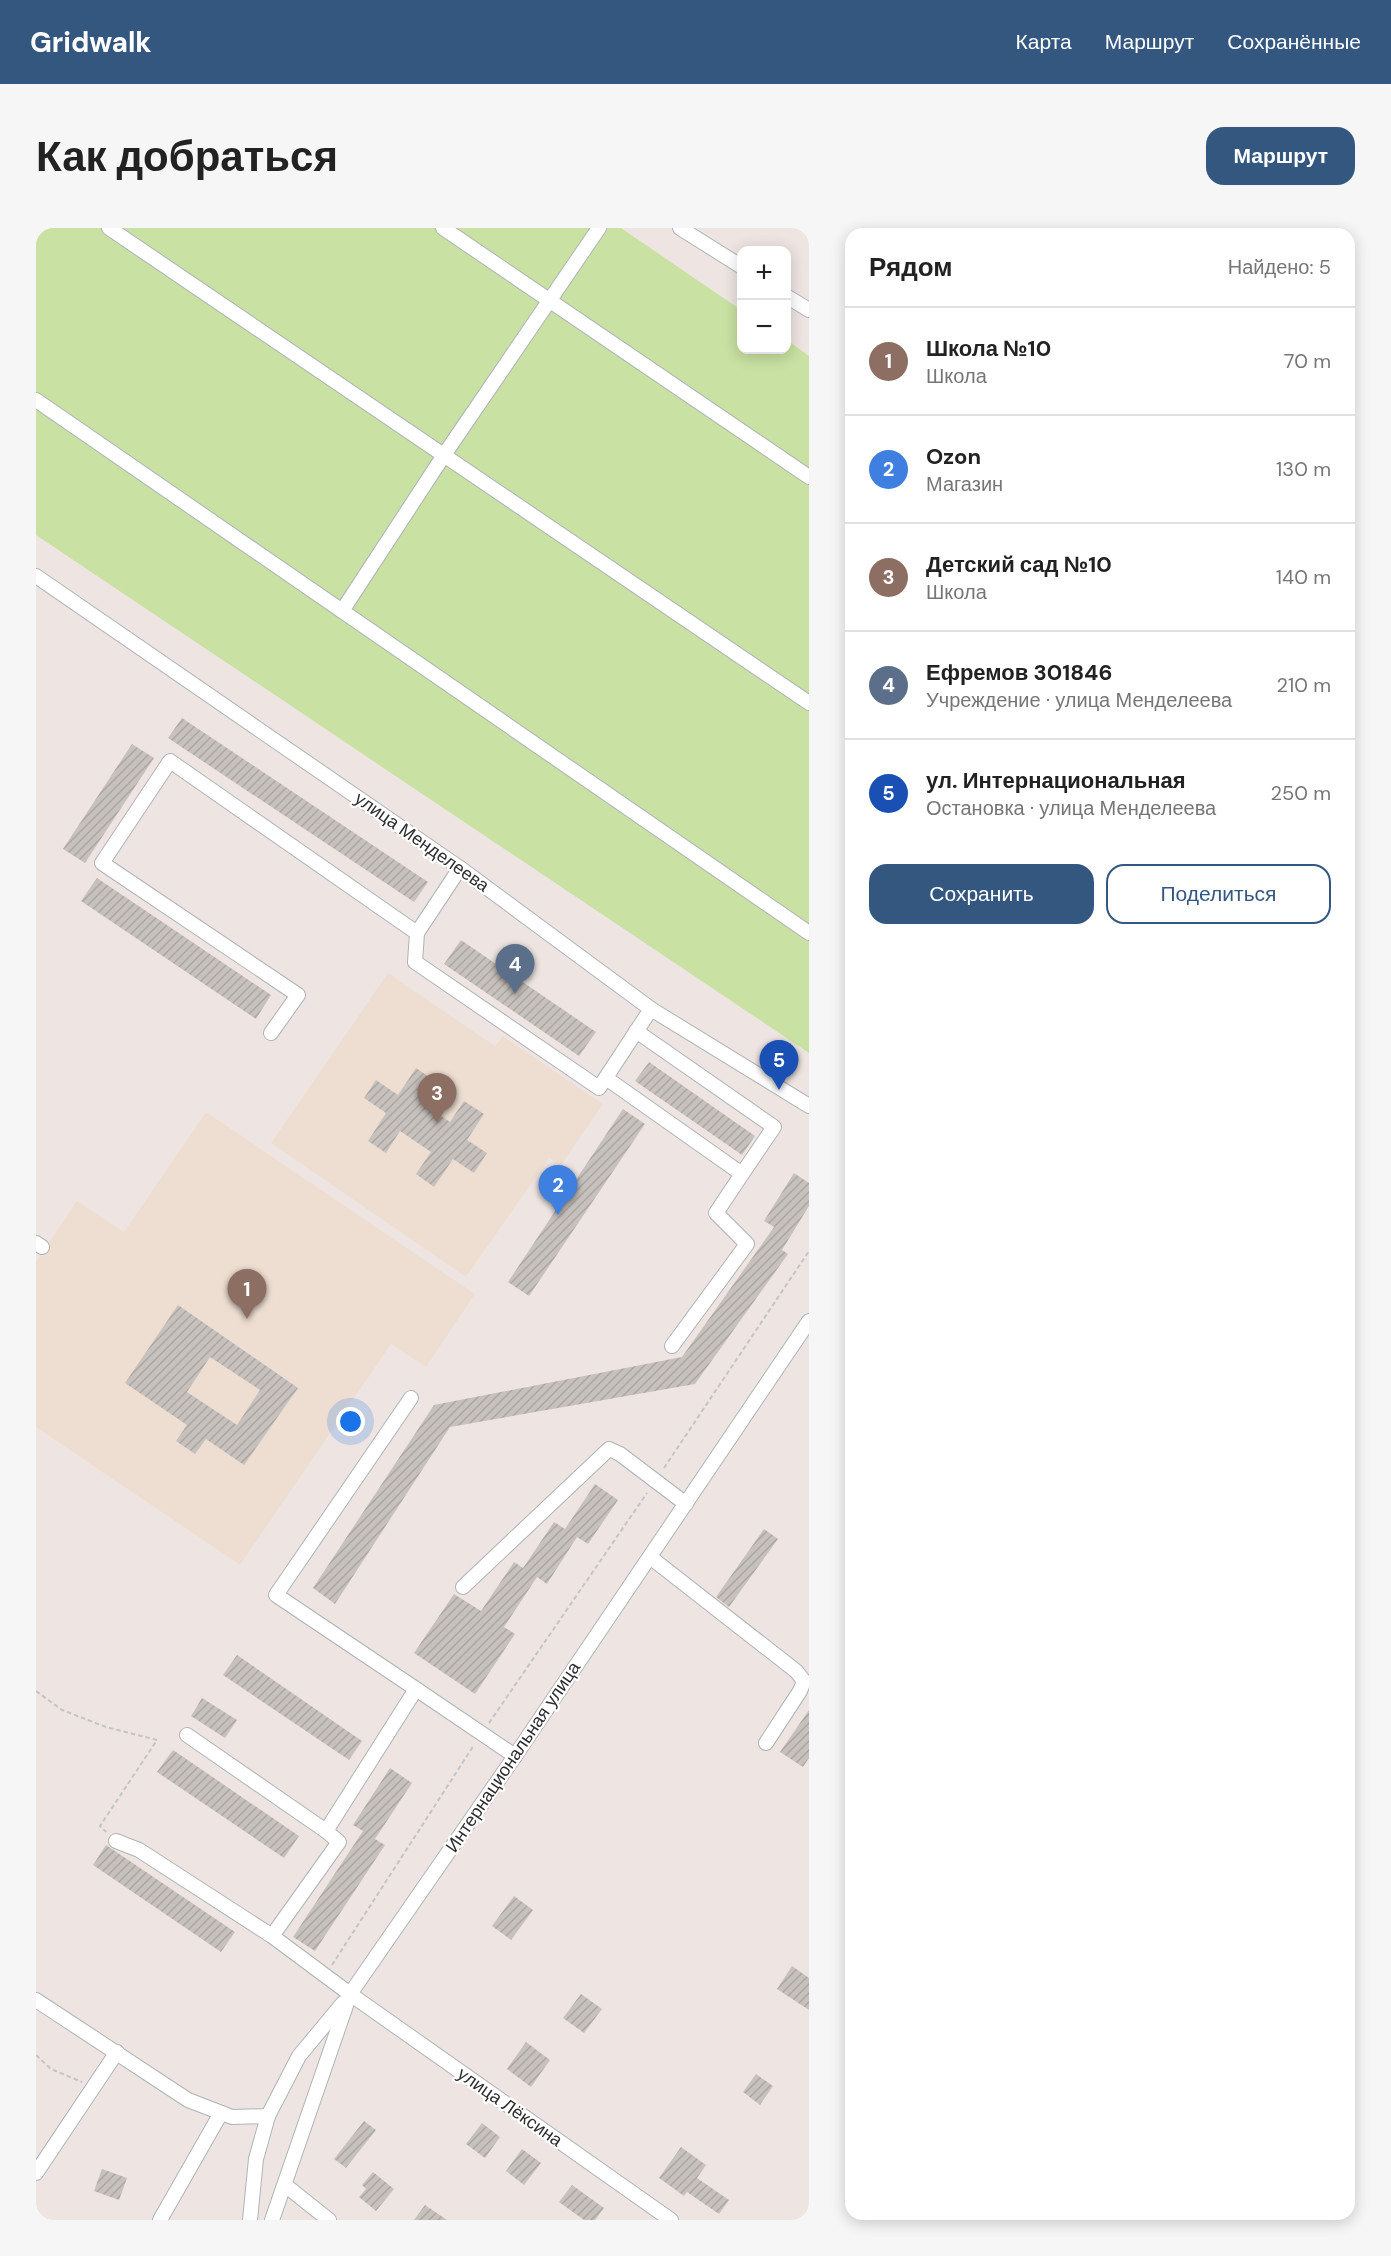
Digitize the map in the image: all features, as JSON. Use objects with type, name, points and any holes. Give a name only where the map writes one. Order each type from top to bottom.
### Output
[{"type":"street","points":[[109,228],[809,703]]},
{"type":"street","points":[[443,228],[809,477]]},
{"type":"street","points":[[342,611],[444,455],[598,228]]},
{"type":"street","points":[[680,228],[737,264]]},
{"type":"street","points":[[791,299],[809,310]]},
{"type":"street","points":[[36,400],[809,933]]},
{"type":"street","name":"улица Менделеева","points":[[36,576],[460,868],[651,1009],[809,1106]]},
{"type":"street","points":[[271,1033],[298,995],[102,863],[170,760],[417,933]]},
{"type":"street","points":[[460,868],[417,933],[415,962],[599,1088],[651,1009]]},
{"type":"street","points":[[636,1031],[774,1127],[716,1213],[747,1244],[672,1346]]},
{"type":"street","points":[[606,1078],[742,1174]]},
{"type":"street","name":"Интернациональная улица","points":[[272,2220],[350,1994],[515,1756],[809,1321]]},
{"type":"street","points":[[411,1398],[276,1595],[515,1756]]},
{"type":"street","points":[[464,1587],[609,1449],[620,1454],[686,1504]]},
{"type":"street","points":[[650,1557],[796,1671],[804,1681],[800,1691],[766,1743]]},
{"type":"street","points":[[326,1830],[416,1689]]},
{"type":"street","points":[[187,1735],[326,1830],[339,1842],[272,1936]]},
{"type":"street","name":"улица Лёксина","points":[[116,1841],[139,1850],[272,1936],[350,1994],[671,2220]]},
{"type":"street","points":[[250,2220],[256,2159],[268,2116],[299,2056],[350,1994]]},
{"type":"street","points":[[36,2000],[188,2100],[232,2117],[268,2116]]},
{"type":"street","points":[[36,2173],[117,2052]]},
{"type":"street","points":[[160,2220],[221,2113]]},
{"type":"street","points":[[285,2185],[329,2220]]},
{"type":"path","points":[[325,1975],[481,1734],[656,1481],[809,1251]]},
{"type":"path","points":[[36,1691],[62,1710],[106,1727],[157,1740],[100,1826],[116,1841]]},
{"type":"path","points":[[36,2055],[51,2069],[93,2087]]},
{"type":"shaded area","points":[[388,973],[495,1046],[503,1036],[603,1104],[561,1165],[549,1158],[466,1277],[271,1143]]},
{"type":"shaded area","points":[[206,1112],[475,1294],[426,1367],[391,1344],[240,1565],[36,1427],[36,1262],[77,1201],[124,1232]]},
{"type":"green space","points":[[36,228],[621,228],[737,307],[737,354],[791,354],[791,343],[809,356],[809,1053],[36,535]]},
{"type":"building","points":[[182,718],[428,882],[414,902],[168,738]]},
{"type":"building","points":[[132,744],[154,758],[85,863],[63,849]]},
{"type":"building","points":[[97,878],[271,995],[256,1019],[81,901]]},
{"type":"building","points":[[461,940],[596,1032],[579,1056],[444,964]]},
{"type":"building","points":[[649,1062],[755,1136],[742,1155],[635,1081]]},
{"type":"building","points":[[416,1068],[435,1081],[421,1102],[450,1122],[464,1101],[484,1114],[467,1140],[487,1153],[474,1173],[453,1159],[434,1187],[416,1174],[431,1152],[400,1131],[386,1153],[368,1141],[386,1113],[364,1098],[376,1080],[398,1095]]},
{"type":"building","points":[[623,1109],[645,1124],[529,1296],[508,1282]]},
{"type":"building","points":[[794,1173],[809,1183],[809,1206],[782,1250],[788,1254],[695,1384],[450,1427],[335,1604],[313,1588],[434,1405],[682,1357],[774,1227],[764,1221]]},
{"type":"building","points":[[178,1305],[298,1388],[244,1465],[206,1439],[195,1454],[176,1441],[187,1425],[125,1383]],"holes":[[[210,1357],[260,1390],[237,1425],[187,1392]]]},
{"type":"building","points":[[595,1484],[618,1500],[588,1544],[577,1537],[547,1584],[537,1577],[504,1627],[515,1634],[475,1694],[414,1653],[454,1594],[481,1611],[514,1562],[523,1568],[554,1522],[565,1529]]},
{"type":"building","points":[[764,1529],[778,1539],[729,1607],[716,1597]]},
{"type":"building","points":[[237,1655],[362,1741],[349,1760],[223,1675]]},
{"type":"building","points":[[202,1698],[237,1720],[225,1738],[191,1716]]},
{"type":"building","points":[[809,1710],[809,1758],[803,1767],[780,1752]]},
{"type":"building","points":[[173,1750],[299,1836],[284,1858],[157,1772]]},
{"type":"building","points":[[390,1768],[412,1783],[375,1839],[385,1845],[315,1951],[293,1937],[363,1831],[353,1825]]},
{"type":"building","points":[[106,1845],[235,1932],[221,1952],[93,1865]]},
{"type":"building","points":[[514,1896],[533,1910],[511,1940],[492,1926]]},
{"type":"building","points":[[792,1966],[809,1978],[809,2010],[777,1989]]},
{"type":"building","points":[[581,1994],[602,2009],[584,2033],[563,2018]]},
{"type":"building","points":[[526,2042],[550,2060],[531,2087],[507,2069]]},
{"type":"building","points":[[756,2074],[773,2086],[760,2105],[743,2092]]},
{"type":"building","points":[[364,2121],[376,2130],[346,2168],[334,2159]]},
{"type":"building","points":[[482,2123],[500,2137],[485,2158],[466,2144]]},
{"type":"building","points":[[681,2147],[706,2165],[697,2178],[729,2200],[719,2214],[687,2192],[684,2196],[659,2178]]},
{"type":"building","points":[[522,2149],[541,2163],[524,2185],[506,2171]]},
{"type":"building","points":[[102,2169],[127,2178],[119,2200],[94,2191]]},
{"type":"building","points":[[373,2172],[394,2189],[376,2211],[359,2197],[366,2189],[362,2185]]},
{"type":"building","points":[[572,2185],[604,2208],[595,2220],[584,2220],[559,2202]]},
{"type":"building","points":[[425,2205],[447,2220],[414,2220]]},
{"type":"place","name":"Ефремов 301846","points":[[515,994]]},
{"type":"place","name":"ул. Интернациональная","points":[[779,1090]]},
{"type":"place","name":"Детский сад №10","points":[[437,1123]]},
{"type":"place","name":"Ozon","points":[[558,1215]]},
{"type":"place","name":"Школа №10","points":[[247,1319]]}]
